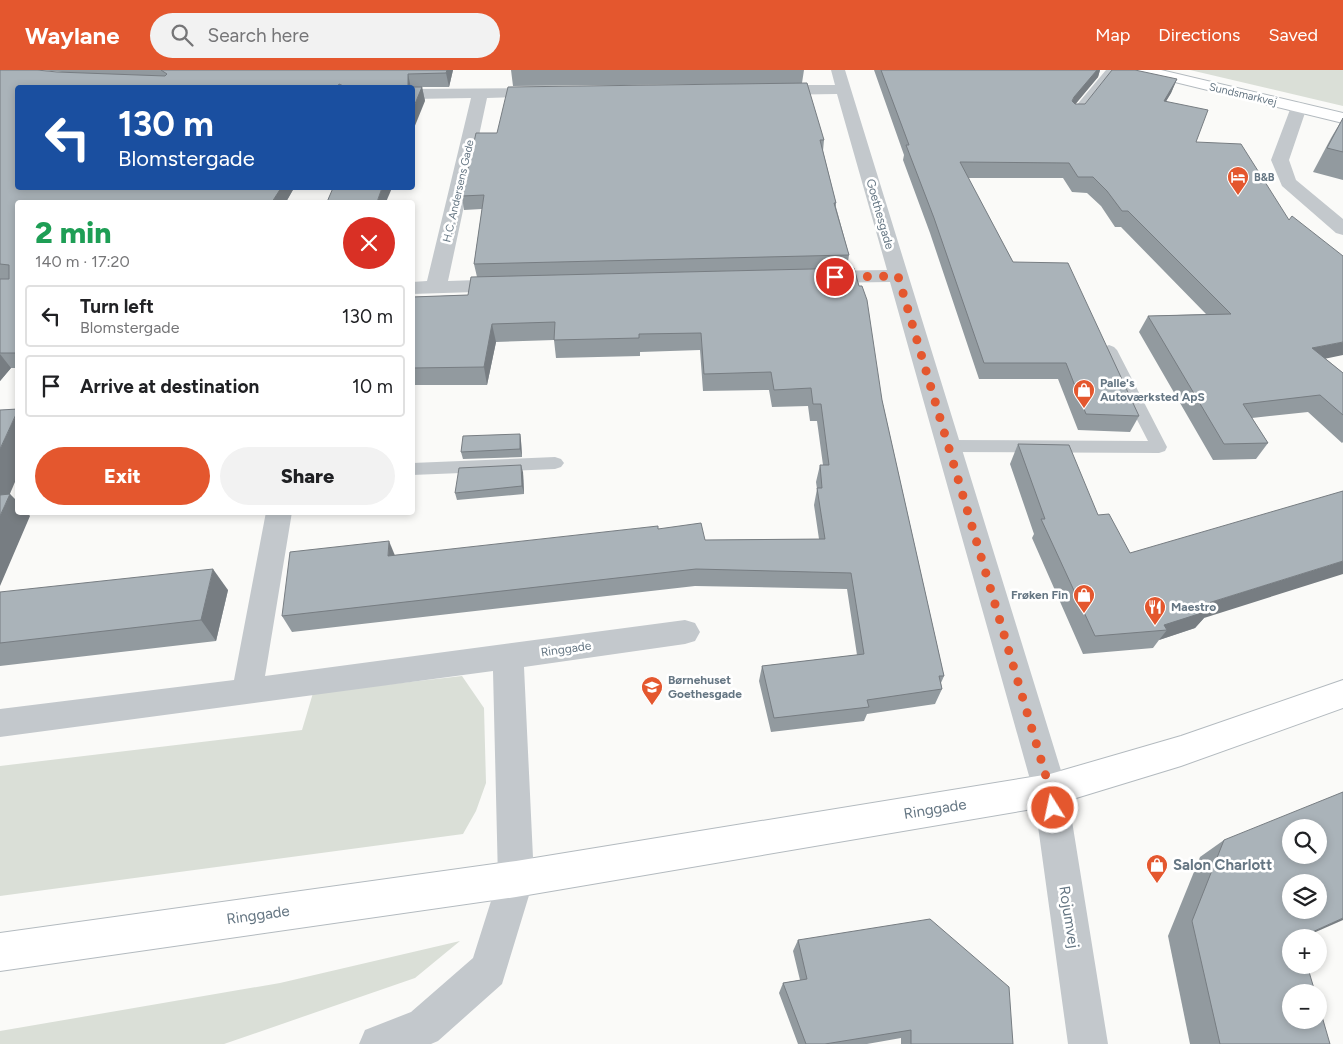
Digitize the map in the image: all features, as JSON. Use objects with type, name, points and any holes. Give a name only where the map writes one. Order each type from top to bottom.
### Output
[{"type":"street","name":"Sundsmarkvej","points":[[1143,70],[1343,118]]},
{"type":"street","points":[[760,90],[841,79]]},
{"type":"street","name":"Goethesgade","points":[[841,79],[1050,790]]},
{"type":"street","points":[[415,94],[560,93]]},
{"type":"street","name":"H.C. Andersens Gade","points":[[436,287],[480,94]]},
{"type":"street","points":[[1299,107],[1280,160],[1288,182],[1343,229]]},
{"type":"street","points":[[805,278],[898,276]]},
{"type":"street","points":[[415,288],[525,285]]},
{"type":"street","points":[[247,692],[278,515]]},
{"type":"street","name":"Ringgade","points":[[0,723],[247,692],[685,632]]},
{"type":"street","points":[[379,1044],[424,1027],[488,970],[516,879],[508,657]]},
{"type":"street","name":"Ringgade","points":[[0,952],[516,879],[1050,790],[1181,751],[1343,694]]},
{"type":"street","name":"Rojumvej","points":[[1050,790],[1088,1044]]},
{"type":"lane","points":[[1074,115],[1111,70]]},
{"type":"lane","points":[[949,446],[1159,447],[1109,350]]},
{"type":"lane","points":[[415,469],[555,463]]},
{"type":"shaded area","points":[[1190,70],[1343,70],[1343,106]]},
{"type":"shaded area","points":[[462,676],[484,708],[486,783],[476,811],[463,834],[0,896],[0,766],[302,730],[313,693]]},
{"type":"shaded area","points":[[460,941],[415,978],[224,1044],[0,1044],[0,1031],[280,983]]},
{"type":"building","points":[[0,70],[165,76],[167,74],[161,70],[447,70],[446,73],[408,74],[408,85],[15,85],[15,190],[280,190],[273,200],[15,200],[15,353],[0,353],[0,279],[9,279],[9,265],[0,264]]},
{"type":"building","points":[[881,70],[1097,70],[1074,97],[1072,101],[1075,104],[1085,104],[1112,70],[1135,70],[1177,79],[1164,101],[1208,110],[1196,142],[1241,144],[1289,220],[1292,216],[1343,256],[1343,342],[1312,348],[1343,373],[1343,415],[1320,395],[1243,404],[1268,443],[1224,444],[1148,316],[1231,314],[1128,211],[1122,211],[1107,191],[1093,177],[1078,177],[1069,163],[960,162],[1013,262],[1068,263],[1139,416],[1086,414],[1066,363],[984,363],[934,218],[906,145],[909,145]]},
{"type":"building","points":[[807,83],[824,140],[820,140],[836,203],[834,203],[849,255],[474,264],[484,195],[462,196],[476,133],[497,133],[508,87]]},
{"type":"building","points":[[415,87],[422,87],[415,104]]},
{"type":"building","points":[[1343,118],[1343,152],[1327,148]]},
{"type":"building","points":[[332,190],[381,190],[378,200],[328,200]]},
{"type":"building","points":[[854,268],[859,286],[862,286],[867,300],[882,400],[944,676],[939,676],[942,689],[867,700],[869,707],[774,718],[762,666],[864,654],[851,573],[696,569],[282,616],[290,552],[389,541],[388,556],[658,526],[658,529],[701,523],[705,540],[825,539],[817,488],[822,488],[820,465],[829,465],[821,404],[813,404],[811,388],[774,390],[771,372],[704,374],[701,333],[639,334],[639,338],[554,340],[555,322],[492,324],[484,367],[415,368],[415,297],[468,295],[471,277]]},
{"type":"building","points":[[15,409],[15,416],[0,449],[0,410]]},
{"type":"building","points":[[520,434],[520,449],[461,452],[463,436]]},
{"type":"building","points":[[1018,444],[1069,445],[1098,515],[1109,514],[1130,553],[1343,491],[1343,561],[1205,604],[1211,610],[1164,625],[1167,630],[1095,636],[1041,519],[1045,519]]},
{"type":"building","points":[[521,465],[522,486],[455,493],[459,468]]},
{"type":"building","points":[[10,494],[0,516],[0,495]]},
{"type":"building","points":[[213,569],[201,620],[0,643],[0,592]]},
{"type":"building","points":[[1343,792],[1343,918],[1319,929],[1282,929],[1282,974],[1310,974],[1313,984],[1282,984],[1282,1029],[1326,1029],[1330,1044],[1220,1044],[1192,921],[1224,840]]},
{"type":"building","points":[[930,919],[1009,987],[1013,1044],[911,1044],[911,1030],[825,1044],[806,1044],[783,983],[807,979],[798,940]]},
{"type":"place","name":"B&B","points":[[1238,196]]},
{"type":"place","name":"Palle's Autoværksted ApS","points":[[1084,409]]},
{"type":"place","name":"Frøken Fin","points":[[1084,614]]},
{"type":"place","name":"Maestro","points":[[1155,626]]},
{"type":"place","name":"Børnehuset Goethesgade","points":[[652,706]]},
{"type":"place","name":"Salon Charlott","points":[[1157,884]]},
{"type":"route","points":[[835,277],[898,276],[1050,790],[1053,808]]}]
